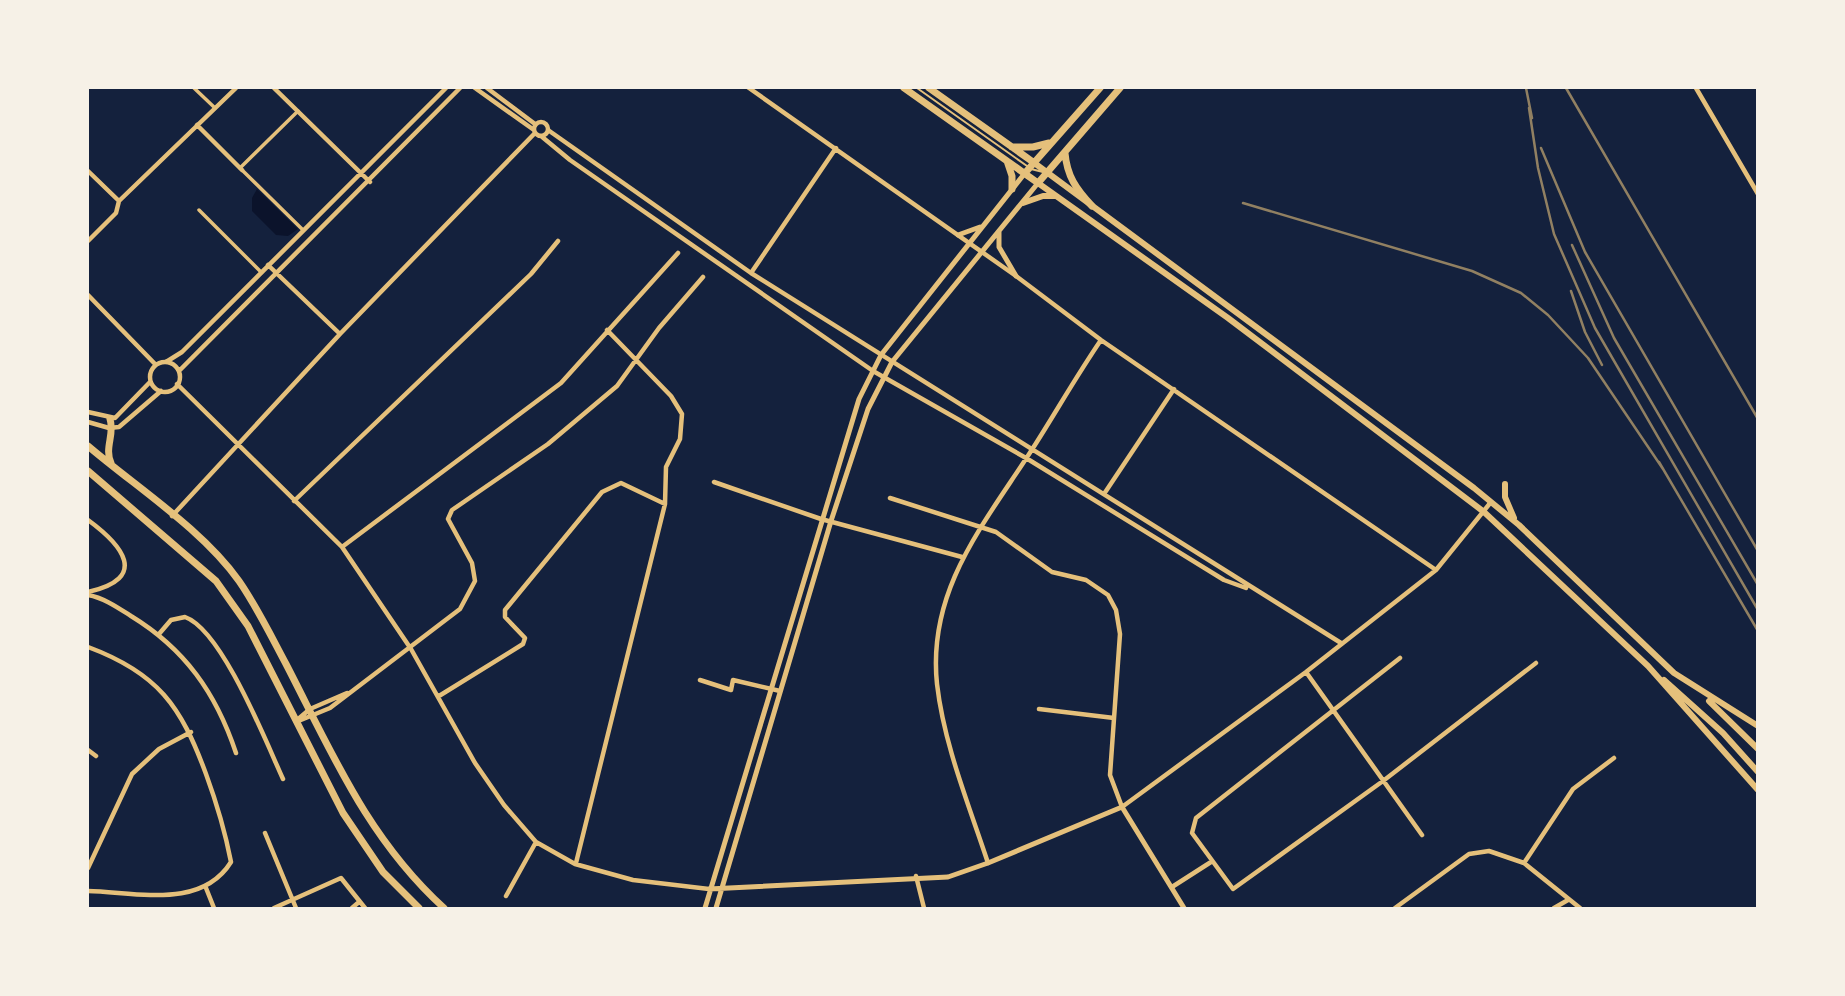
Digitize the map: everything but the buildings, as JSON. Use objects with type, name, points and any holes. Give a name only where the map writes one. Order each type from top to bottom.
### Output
[{"type":"main road","points":[[904,88],[1007,160],[1047,173],[1492,501],[1674,673],[1732,720],[1758,748]]},
{"type":"main road","points":[[929,88],[1012,147],[1038,183],[1238,326],[1484,512],[1707,718],[1758,772]]},
{"type":"main road","points":[[1029,168],[1049,142],[1100,88]]},
{"type":"main road","points":[[1038,183],[1120,88]]},
{"type":"main road","points":[[1012,147],[1033,147],[1049,142]]},
{"type":"main road","points":[[1065,153],[1072,182],[1092,206]]},
{"type":"main road","points":[[1007,160],[1012,176],[1012,189]]},
{"type":"main road","points":[[1023,203],[1042,196],[1058,196]]},
{"type":"main road","points":[[110,419],[113,429],[108,451],[113,467]]},
{"type":"main road","points":[[88,446],[214,553],[238,580],[312,713],[362,811],[405,871],[444,908]]},
{"type":"main road","points":[[88,471],[216,581],[248,626],[326,782],[366,850],[419,908]]},
{"type":"main road","points":[[1505,484],[1507,504],[1519,525]]},
{"type":"main road","points":[[1648,666],[1758,790]]},
{"type":"main road","points":[[1699,692],[1758,726]]},
{"type":"street","points":[[194,88],[215,108]]},
{"type":"street","points":[[88,241],[116,213],[119,201],[236,88]]},
{"type":"street","points":[[274,88],[370,182]]},
{"type":"street","points":[[161,391],[151,382],[150,372],[156,365],[182,352],[446,88]]},
{"type":"street","points":[[88,422],[113,429],[123,424],[161,391],[170,390],[177,384],[179,371],[188,359],[370,182],[460,88]]},
{"type":"street","points":[[475,88],[570,160],[873,371],[1026,458],[1224,580],[1253,590]]},
{"type":"street","points":[[487,88],[535,124],[544,122],[548,130],[751,273],[1341,643]]},
{"type":"street","points":[[749,88],[970,243],[1101,340],[1436,570]]},
{"type":"street","points":[[1696,88],[1758,194]]},
{"type":"street","points":[[241,169],[298,111]]},
{"type":"street","points":[[172,516],[340,334],[534,132],[535,124]]},
{"type":"street","points":[[197,125],[303,230]]},
{"type":"street","points":[[541,136],[548,130]]},
{"type":"street","points":[[751,273],[836,148]]},
{"type":"street","points":[[705,908],[769,689],[859,399],[881,355],[1029,168]]},
{"type":"street","points":[[88,172],[119,201]]},
{"type":"street","points":[[716,908],[831,521],[868,409],[892,362],[1038,183]]},
{"type":"street","points":[[199,211],[261,272]]},
{"type":"street","points":[[958,235],[983,226]]},
{"type":"street","points":[[999,231],[999,247],[1016,276]]},
{"type":"street","points":[[294,501],[531,274],[558,242]]},
{"type":"street","points":[[342,547],[561,383],[678,253]]},
{"type":"street","points":[[268,265],[340,334]]},
{"type":"street","points":[[295,722],[351,692],[411,649],[460,609],[475,581],[472,563],[448,519],[452,510],[548,444],[617,386],[704,277]]},
{"type":"street","points":[[88,295],[156,365]]},
{"type":"street","points":[[575,864],[665,504],[666,467],[680,439],[682,414],[671,396],[607,330]]},
{"type":"street","points":[[988,863],[955,763],[937,683],[938,651],[947,588],[980,527],[1101,340]]},
{"type":"street","points":[[166,362],[179,371]]},
{"type":"street","points":[[88,412],[110,419],[135,401],[151,382]]},
{"type":"street","points":[[177,384],[342,547],[411,649],[475,763],[504,805],[536,842],[575,864],[633,880],[709,889],[916,876],[948,877],[1122,807],[1306,672],[1436,570],[1492,501]]},
{"type":"street","points":[[1104,494],[1174,389]]},
{"type":"street","points":[[714,482],[821,519],[962,557]]},
{"type":"street","points":[[439,696],[523,644],[525,638],[505,617],[505,610],[602,492],[621,483],[665,504]]},
{"type":"street","points":[[890,498],[1002,536],[1052,572],[1095,584],[1108,594],[1116,610],[1120,634],[1110,775],[1122,807],[1184,908]]},
{"type":"street","points":[[88,520],[118,544],[125,559],[123,571],[88,593]]},
{"type":"street","points":[[88,593],[110,603],[159,634],[207,686],[236,753]]},
{"type":"street","points":[[159,634],[171,620],[185,617],[209,636],[237,682],[284,779]]},
{"type":"street","points":[[88,646],[132,666],[170,701],[191,732],[224,823],[231,862],[222,876],[206,888],[167,896],[88,891]]},
{"type":"street","points":[[1400,658],[1196,818],[1192,833],[1233,889],[1240,887],[1383,781],[1536,663]]},
{"type":"street","points":[[1306,672],[1422,835]]},
{"type":"street","points":[[700,680],[731,690],[733,680],[780,691]]},
{"type":"street","points":[[1039,709],[1114,718]]},
{"type":"street","points":[[88,868],[132,774],[159,749],[191,732]]},
{"type":"street","points":[[88,750],[96,755]]},
{"type":"street","points":[[1524,863],[1573,789],[1614,758]]},
{"type":"street","points":[[265,833],[296,908]]},
{"type":"street","points":[[506,896],[536,842]]},
{"type":"street","points":[[1395,908],[1469,854],[1500,853],[1524,863],[1580,908]]},
{"type":"street","points":[[1172,887],[1211,862]]},
{"type":"street","points":[[916,876],[925,908]]},
{"type":"street","points":[[274,908],[294,902],[341,878],[365,908]]},
{"type":"street","points":[[206,888],[214,908]]},
{"type":"street","points":[[1554,908],[1568,900]]},
{"type":"street","points":[[352,908],[359,902]]},
{"type":"lane","points":[[917,88],[1029,168]]},
{"type":"water","points":[[257,189],[298,229],[288,236],[276,235],[252,211],[252,198]]},
{"type":"railway","points":[[1526,88],[1532,118]]},
{"type":"railway","points":[[1566,88],[1758,419]]},
{"type":"railway","points":[[1529,108],[1538,168],[1554,234],[1595,328],[1758,610]]},
{"type":"railway","points":[[1541,148],[1585,252],[1758,551]]},
{"type":"railway","points":[[1243,203],[1472,271],[1521,293],[1548,315],[1588,358],[1663,469]]},
{"type":"railway","points":[[1572,245],[1614,338],[1758,585]]},
{"type":"railway","points":[[1571,291],[1585,332],[1602,365]]},
{"type":"railway","points":[[1659,462],[1758,631]]}]
